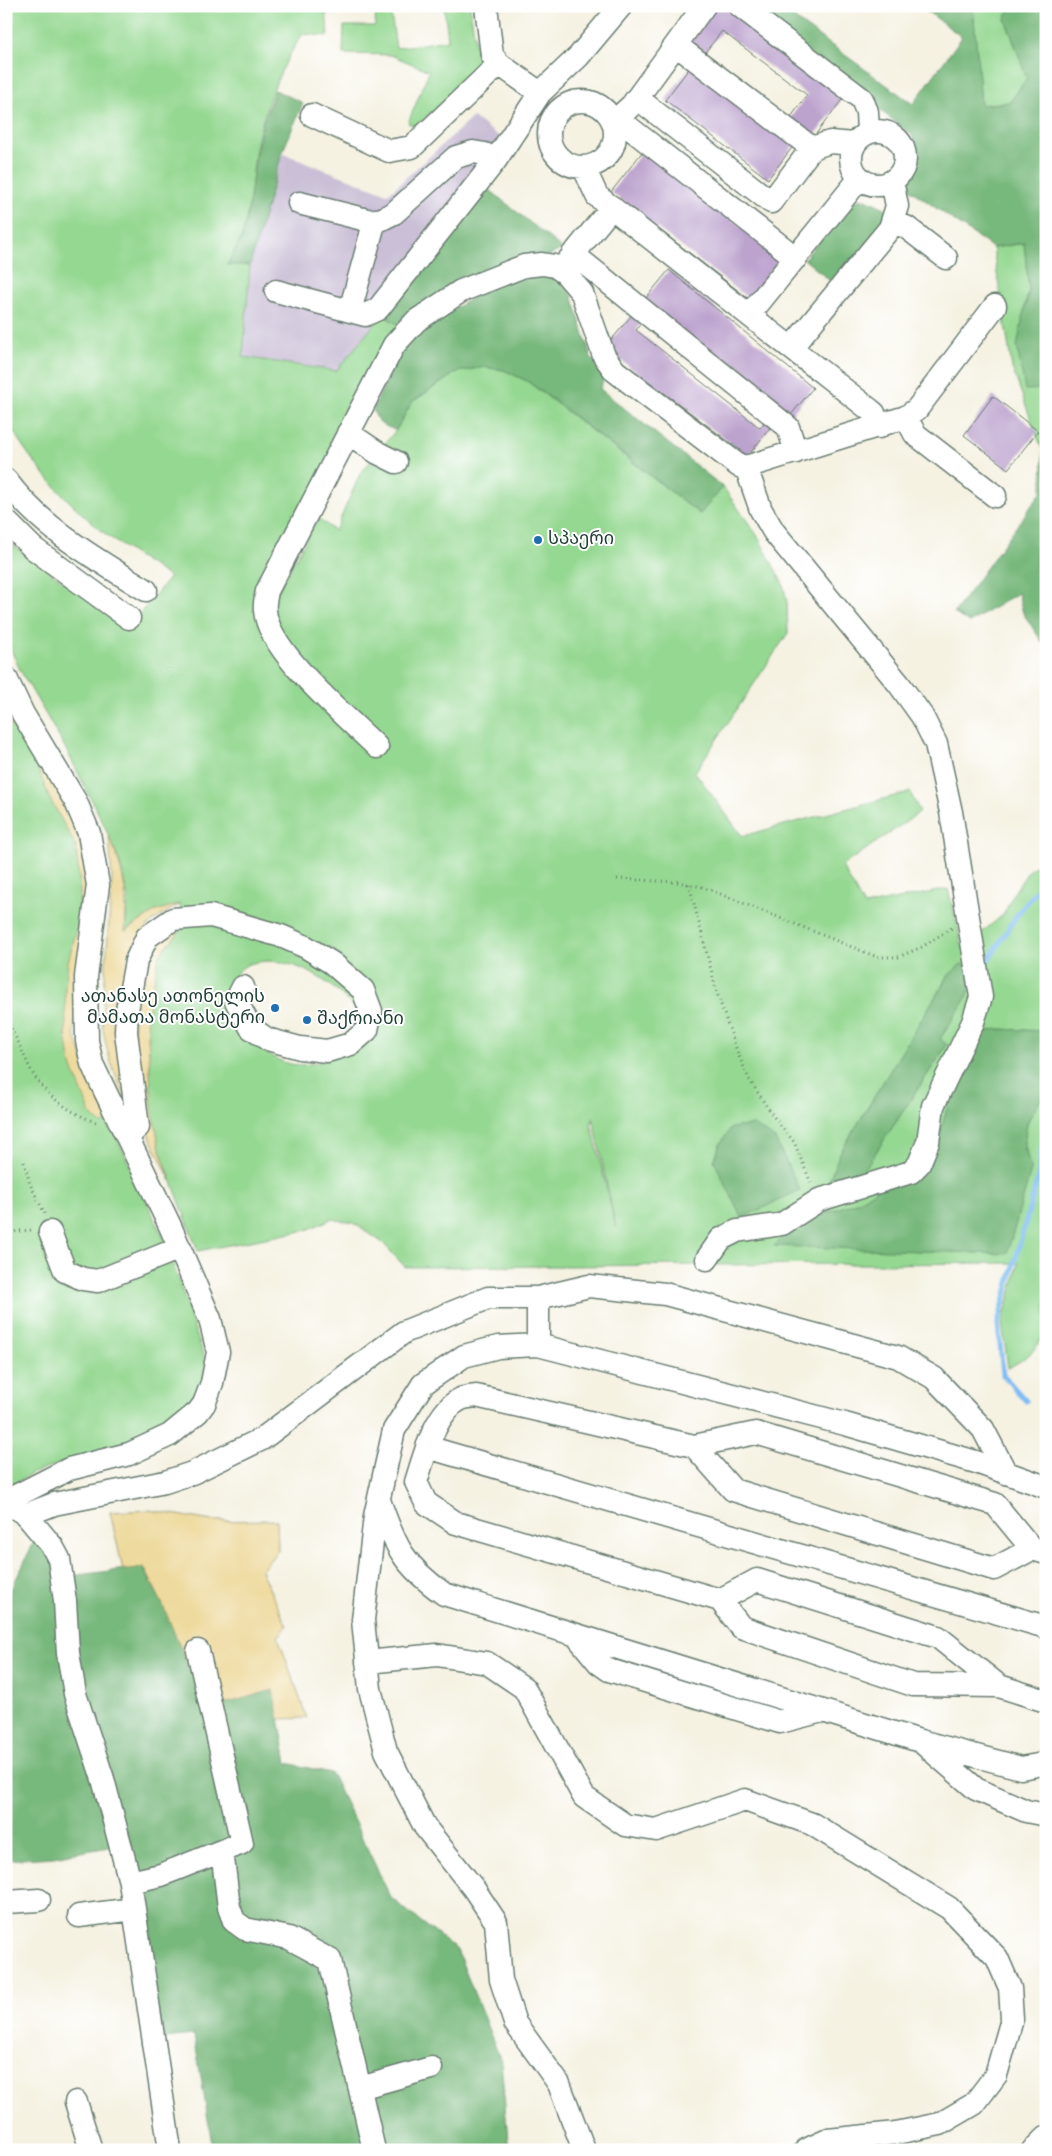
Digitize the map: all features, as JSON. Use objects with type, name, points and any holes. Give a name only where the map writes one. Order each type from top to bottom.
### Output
[{"type":"street","points":[[486,6],[492,55],[499,64],[540,93]]},
{"type":"street","points":[[276,291],[365,315],[378,309],[495,161],[540,93],[579,56],[621,6]]},
{"type":"street","points":[[613,122],[626,112],[637,98],[704,6]]},
{"type":"street","points":[[637,98],[771,202],[812,148],[830,142],[861,139],[887,132],[901,144],[905,160],[898,175],[892,181],[876,185],[860,178],[851,163],[861,139],[867,112],[862,99],[740,6]]},
{"type":"street","points":[[676,45],[812,148]]},
{"type":"street","points":[[312,115],[389,151],[400,151],[412,147],[499,64]]},
{"type":"street","points":[[584,100],[594,103],[604,108],[613,122],[615,139],[611,150],[595,165],[584,168],[568,164],[554,154],[548,133],[550,123],[563,106],[584,100]]},
{"type":"street","points":[[613,122],[631,129],[796,258]]},
{"type":"street","points":[[299,203],[375,220],[394,213],[456,157],[473,152],[485,154],[495,161]]},
{"type":"street","points":[[584,168],[597,196],[874,413],[879,427]]},
{"type":"street","points":[[750,315],[860,178]]},
{"type":"street","points":[[792,348],[892,223],[897,206],[892,181]]},
{"type":"street","points":[[377,747],[291,661],[272,632],[265,610],[267,591],[394,345],[416,321],[461,291],[524,266],[542,264],[554,266],[567,262],[612,207]]},
{"type":"street","points":[[350,311],[375,220]]},
{"type":"street","points":[[892,223],[906,227],[946,258]]},
{"type":"street","points":[[567,262],[788,427],[796,452]]},
{"type":"street","points":[[567,262],[582,293],[604,356],[615,371],[739,466],[746,467],[906,418],[917,409],[995,306]]},
{"type":"street","points":[[906,418],[915,434],[995,496]]},
{"type":"street","points":[[348,433],[378,453],[396,462]]},
{"type":"street","points":[[707,1259],[721,1239],[737,1231],[782,1224],[819,1200],[911,1172],[919,1164],[928,1142],[933,1106],[973,1022],[981,997],[951,812],[936,744],[922,716],[900,684],[774,532],[760,510],[746,467]]},
{"type":"street","points":[[6,480],[43,520],[77,548],[146,590]]},
{"type":"street","points":[[6,521],[33,548],[129,618]]},
{"type":"street","points":[[6,678],[23,714],[76,802],[89,832],[98,885],[86,977],[87,1041],[92,1064],[180,1248],[210,1319],[218,1352],[212,1383],[201,1408],[170,1434],[129,1454],[69,1469],[6,1501],[26,1515],[52,1546],[59,1559],[65,1601],[68,1653],[75,1694],[103,1779],[130,1882],[170,2150]]},
{"type":"street","points":[[123,1129],[138,1127],[126,1032],[127,1010],[136,961],[147,937],[173,919],[211,916],[281,936],[306,947],[332,962],[363,990],[371,1011],[366,1030],[351,1044],[327,1051],[300,1048],[268,1039],[251,1028],[236,1001],[243,987]]},
{"type":"street","points":[[50,1232],[65,1271],[83,1279],[98,1281],[180,1248]]},
{"type":"street","points":[[26,1515],[54,1504],[164,1482],[192,1473],[262,1439],[404,1332],[488,1298],[538,1298],[589,1286],[665,1294],[898,1357],[934,1378],[982,1429],[1006,1473]]},
{"type":"street","points":[[538,1298],[538,1345]]},
{"type":"street","points":[[584,2150],[559,2084],[515,2023],[501,1980],[496,1922],[474,1889],[425,1827],[386,1752],[370,1689],[363,1620],[378,1498],[394,1430],[423,1384],[464,1356],[498,1347],[538,1345],[845,1424],[1046,1487]]},
{"type":"street","points":[[694,1446],[733,1490],[994,1570],[1039,1551],[996,1504],[756,1433],[694,1446],[476,1396],[461,1398],[444,1412],[427,1447],[416,1482],[426,1503],[456,1523],[720,1600],[741,1627],[913,1685],[999,1686],[1046,1701]]},
{"type":"street","points":[[427,1447],[1046,1627]]},
{"type":"street","points":[[378,1498],[388,1526],[406,1561],[424,1579],[444,1594],[920,1741],[1021,1768],[1044,1764],[1046,1761]]},
{"type":"street","points":[[720,1600],[757,1580],[938,1637],[999,1686]]},
{"type":"street","points":[[130,1882],[161,1874],[242,1843],[198,1651]]},
{"type":"street","points":[[367,1662],[436,1655],[487,1663],[524,1688],[584,1796],[624,1825],[656,1830],[745,1800],[812,1824],[950,1908],[998,1958],[1010,1988],[1012,2019],[996,2075],[974,2104],[940,2124],[896,2133],[828,2140],[806,2150]]},
{"type":"street","points":[[920,1741],[976,1789],[1026,1811],[1046,1815]]},
{"type":"street","points":[[222,1851],[229,1907],[234,1921],[245,1929],[289,1938],[330,1960],[374,2150]]},
{"type":"street","points":[[6,1902],[39,1900]]},
{"type":"street","points":[[79,1916],[134,1909]]},
{"type":"street","points":[[360,2088],[431,2068]]},
{"type":"street","points":[[76,2102],[91,2150]]},
{"type":"street","points":[[1033,2150],[1046,2137]]},
{"type":"path","points":[[617,879],[688,884],[703,887],[877,957],[898,957],[922,947],[967,918]]},
{"type":"path","points":[[688,884],[717,993],[738,1054],[749,1079],[763,1102],[794,1142],[819,1200]]},
{"type":"path","points":[[6,1020],[33,1072],[46,1092],[84,1118],[123,1129]]},
{"type":"path","points":[[6,1236],[17,1231],[50,1232],[44,1211],[30,1184],[24,1162]]},
{"type":"shaded area","points":[[473,117],[516,149],[337,371],[243,357],[250,265],[282,153],[388,194]]},
{"type":"green space","points":[[6,6],[326,6],[328,36],[303,34],[286,61],[273,91],[258,138],[245,227],[239,244],[228,264],[250,265],[243,357],[336,371],[382,315],[401,326],[277,593],[318,518],[335,531],[360,474],[396,430],[412,402],[457,372],[484,367],[504,370],[527,381],[700,514],[723,487],[757,535],[783,584],[787,602],[788,633],[695,772],[742,836],[910,792],[920,812],[842,866],[864,906],[948,889],[963,948],[1004,914],[1013,894],[1030,869],[1046,861],[1046,1031],[997,1029],[963,1064],[949,1100],[940,1134],[873,1192],[859,1201],[813,1218],[1031,1170],[1026,1147],[1026,1129],[1033,1111],[1046,1091],[1046,1326],[1040,1341],[1032,1352],[1008,1368],[1002,1323],[1019,1263],[405,1267],[383,1243],[354,1223],[331,1219],[307,1230],[198,1251],[160,1150],[152,1108],[147,1018],[159,955],[184,926],[180,905],[156,911],[125,931],[128,899],[120,863],[105,827],[67,751],[20,670],[6,639],[6,538],[11,544],[128,628],[170,577],[114,541],[71,503],[35,463],[6,418]],"holes":[[[256,962],[281,962],[307,971],[319,977],[341,994],[360,1014],[358,1042],[332,1058],[302,1065],[290,1064],[277,1059],[264,1052],[252,1042],[234,1019],[228,1006],[226,990],[232,978],[242,968]],[[948,976],[968,995],[940,1039],[947,1045],[860,1176],[827,1188],[840,1153]],[[593,1118],[616,1228],[591,1123]]]},
{"type":"green space","points":[[376,6],[390,6],[396,48],[448,40],[444,6],[470,6],[479,71],[416,126],[408,123],[429,71],[391,55],[343,54],[344,26],[375,26]]},
{"type":"green space","points":[[745,6],[777,6],[913,104],[962,37],[920,6],[973,6],[981,105],[1010,102],[1027,78],[1005,18],[1012,6],[1046,6],[1046,389],[1025,390],[1017,346],[1029,290],[1024,243],[993,248],[902,184],[915,161],[912,135]]},
{"type":"green space","points":[[973,6],[1012,6],[1005,19],[1027,78],[1010,102],[981,105]]},
{"type":"green space","points":[[275,90],[303,103],[282,153],[250,265],[227,265],[242,237],[249,205],[256,154],[263,123]]},
{"type":"green space","points":[[486,187],[563,249],[401,326],[382,315]]},
{"type":"green space","points":[[866,199],[887,209],[888,217],[836,286],[804,259],[853,201]]},
{"type":"green space","points":[[1024,243],[1029,290],[1024,307],[1025,389],[1046,389],[1046,447],[1043,452],[1012,368],[993,248]]},
{"type":"green space","points":[[544,271],[560,280],[572,295],[591,357],[605,376],[600,389],[723,487],[700,514],[553,400],[527,381],[504,370],[484,367],[457,372],[412,402],[396,430],[384,425],[376,418],[373,409],[398,356],[416,333],[510,276]]},
{"type":"green space","points":[[1046,447],[1046,648],[1023,613],[1018,593],[969,623],[954,613],[1042,491],[1043,452]]},
{"type":"green space","points":[[6,717],[37,766],[49,797],[76,846],[80,888],[79,921],[68,962],[66,1036],[109,1121],[166,1243],[206,1363],[203,1382],[179,1418],[136,1441],[110,1447],[33,1473],[6,1489]]},
{"type":"green space","points":[[961,964],[977,968],[968,995],[940,1039],[947,1045],[860,1176],[826,1188],[840,1153],[948,976]]},
{"type":"green space","points":[[997,1029],[1046,1031],[1046,1091],[1027,1122],[1024,1145],[1031,1170],[1007,1254],[774,1246],[786,1234],[813,1218],[859,1201],[873,1192],[940,1134],[949,1100],[963,1064],[985,1032]]},
{"type":"green space","points":[[754,1125],[775,1139],[800,1190],[742,1218],[714,1161],[720,1144],[731,1128]]},
{"type":"green space","points":[[39,1531],[62,1577],[143,1567],[162,1603],[274,1690],[287,1763],[331,1773],[391,1898],[457,1950],[501,2061],[509,2150],[213,2150],[194,2035],[153,2039],[120,1845],[53,1857],[6,1860],[6,1600]]},
{"type":"sand","points":[[6,678],[56,777],[76,829],[87,868],[74,1033],[85,1065],[109,1121],[102,1124],[92,1117],[71,1065],[66,1036],[65,987],[68,962],[79,921],[80,888],[76,846],[49,797],[37,766],[6,717]]},
{"type":"sand","points":[[109,836],[124,882],[126,904],[125,931],[156,911],[179,904],[152,922],[140,935],[128,1102],[111,1062],[105,1042],[102,1020],[112,878]]},
{"type":"sand","points":[[184,926],[159,955],[147,1018],[152,1108],[160,1150],[171,1181],[152,1142],[141,1110],[133,1018],[142,965],[156,942]]},
{"type":"sand","points":[[149,1510],[212,1521],[277,1520],[278,1550],[261,1571],[287,1626],[278,1637],[307,1718],[279,1719],[273,1690],[206,1709],[162,1603],[144,1567],[123,1570],[110,1512]]},
{"type":"building","points":[[709,6],[732,6],[847,93],[812,139],[788,121],[807,95],[722,31],[703,55],[684,40]]},
{"type":"building","points":[[691,66],[794,145],[768,179],[665,100]]},
{"type":"building","points":[[643,151],[781,257],[749,299],[611,192]]},
{"type":"building","points":[[669,270],[813,388],[790,416],[783,411],[748,456],[611,353],[614,349],[608,344]],"holes":[[[653,308],[777,407],[760,428],[636,330]]]},
{"type":"building","points":[[993,396],[1038,431],[1008,469],[964,435]]},
{"type":"waterway","points":[[1046,236],[1043,272],[1046,292]]},
{"type":"waterway","points":[[988,961],[1017,915],[1046,879]]},
{"type":"waterway","points":[[1026,1401],[1003,1375],[998,1323],[1038,1177],[1046,1117]]},
{"type":"place","name":"სპაერი","points":[[538,540]]},
{"type":"place","name":"ათანასე ათონელის მამათა მონასტერი","points":[[275,1008]]},
{"type":"place","name":"შაქრიანი","points":[[307,1020]]}]
